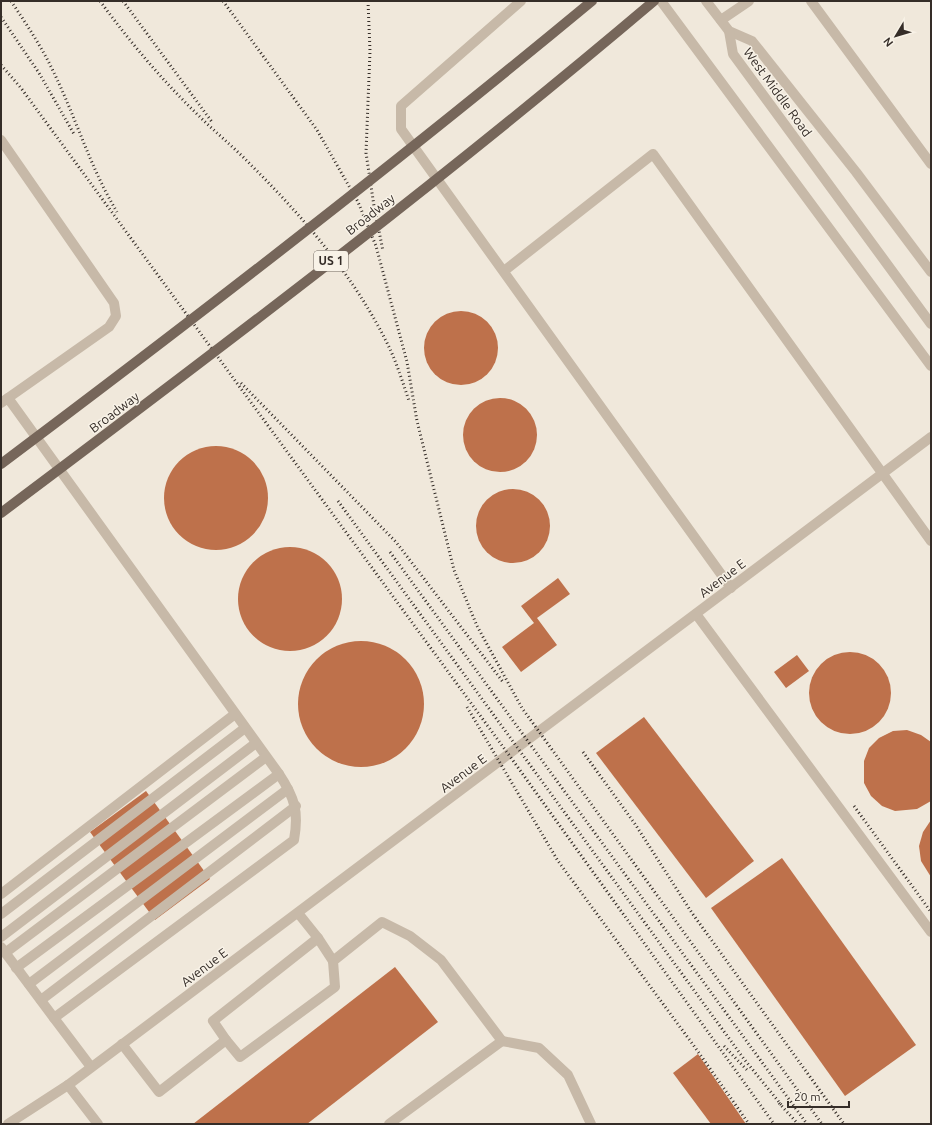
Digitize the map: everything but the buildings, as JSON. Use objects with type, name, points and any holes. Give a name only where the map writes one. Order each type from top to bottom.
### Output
[{"type":"main road","name":"Broadway","points":[[1,464],[176,333],[387,169],[592,1]]},
{"type":"main road","name":"Broadway","points":[[1,512],[197,365],[408,201],[654,1]]},
{"type":"street","points":[[520,1],[401,106],[401,128],[732,588]]},
{"type":"street","points":[[661,1],[931,366]]},
{"type":"street","points":[[706,1],[729,31]]},
{"type":"street","points":[[721,20],[749,1]]},
{"type":"street","points":[[811,1],[931,164]]},
{"type":"street","name":"West Middle Road","points":[[729,31],[752,42],[856,172],[931,272]]},
{"type":"street","name":"West Middle Road","points":[[729,31],[733,54],[931,324]]},
{"type":"street","points":[[1,140],[114,303],[116,316],[109,327],[4,400],[256,743],[278,774],[296,806],[294,840],[54,1018]]},
{"type":"street","points":[[504,271],[653,154],[881,475],[931,541]]},
{"type":"street","name":"Avenue E","points":[[8,1124],[68,1085],[732,588],[931,437]]},
{"type":"street","points":[[696,614],[931,932]]},
{"type":"street","points":[[1,894],[235,714]]},
{"type":"street","points":[[1,914],[245,728]]},
{"type":"street","points":[[1,937],[256,743]]},
{"type":"street","points":[[91,1067],[3,950],[266,757]]},
{"type":"street","points":[[16,968],[278,774]]},
{"type":"street","points":[[29,984],[288,790]]},
{"type":"street","points":[[41,1000],[296,806]]},
{"type":"street","points":[[298,913],[318,938],[333,961],[335,987],[240,1057],[213,1021],[318,938]]},
{"type":"street","points":[[333,961],[382,922],[410,936],[441,960],[502,1041],[539,1048],[568,1075],[591,1124]]},
{"type":"street","points":[[122,1044],[159,1092],[226,1040]]},
{"type":"street","points":[[389,1124],[502,1041]]},
{"type":"street","points":[[68,1085],[98,1124]]},
{"type":"railway","points":[[11,1],[50,65],[63,92],[99,179],[117,212]]},
{"type":"railway","points":[[100,1],[159,74],[198,115],[273,187],[311,229],[328,251],[345,274],[376,322],[392,353],[409,401]]},
{"type":"railway","points":[[123,1],[212,122]]},
{"type":"railway","points":[[223,1],[317,130],[358,202],[376,246],[407,362],[417,421],[454,570],[477,626],[522,708],[822,1124]]},
{"type":"railway","points":[[368,1],[370,51],[366,153],[383,251]]},
{"type":"railway","points":[[1,17],[39,73],[74,134]]},
{"type":"railway","points":[[1,65],[21,88],[509,755],[774,1124]]},
{"type":"railway","points":[[241,383],[396,542],[503,682]]},
{"type":"railway","points":[[338,501],[744,1059],[783,1107]]},
{"type":"railway","points":[[390,552],[807,1124]]},
{"type":"railway","points":[[467,707],[558,861],[694,1046],[749,1124]]},
{"type":"railway","points":[[583,752],[635,824],[692,913],[844,1124]]},
{"type":"railway","points":[[854,806],[931,912]]},
{"type":"railway","points":[[724,1046],[747,1070]]},
{"type":"railway","points":[[779,1103],[798,1124]]}]
